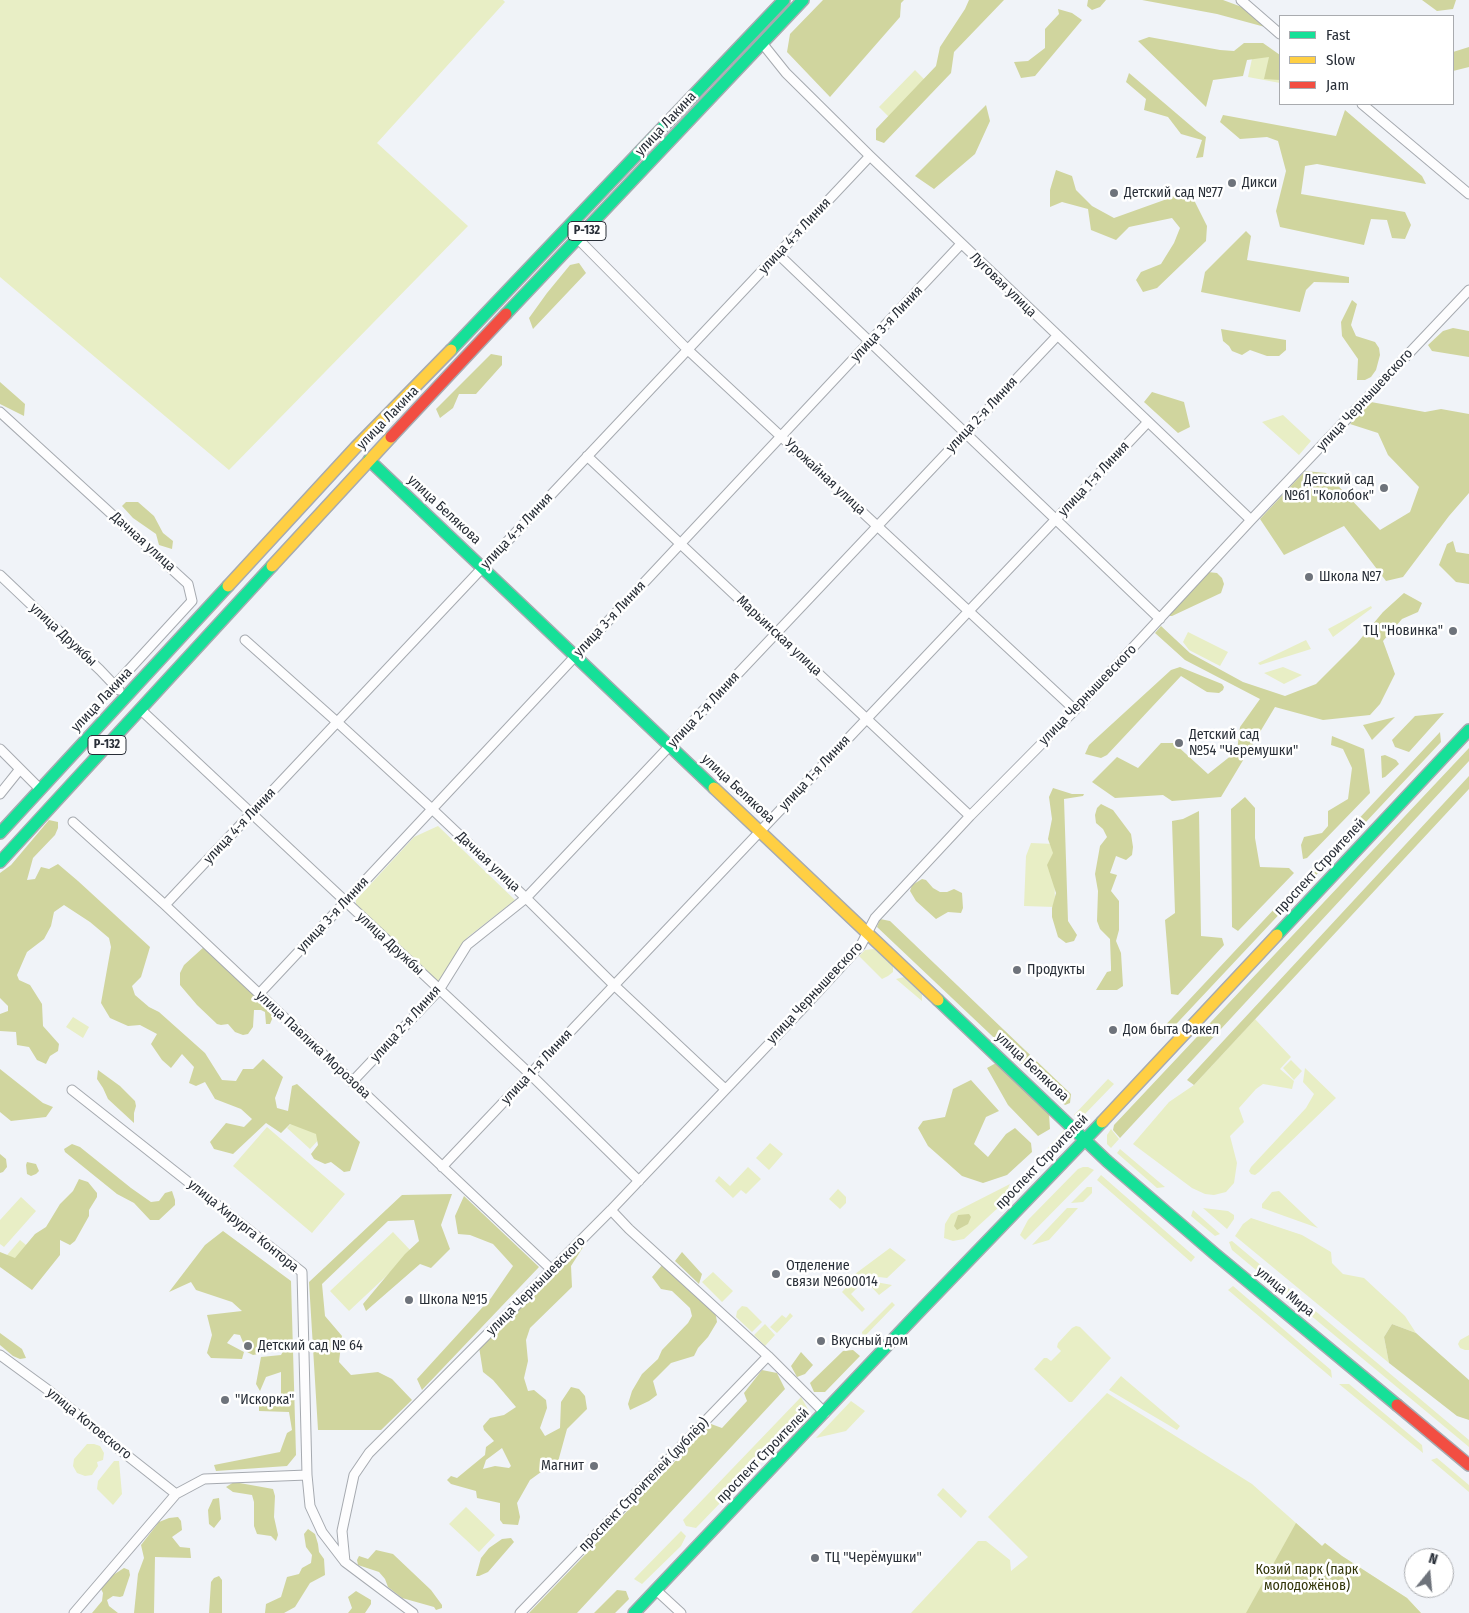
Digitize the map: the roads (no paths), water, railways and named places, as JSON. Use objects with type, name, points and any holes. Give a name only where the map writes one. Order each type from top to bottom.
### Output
[{"type":"main road","name":"улица Лакина","points":[[0,833],[356,447],[523,275],[784,0]]},
{"type":"main road","name":"улица Лакина","points":[[0,862],[369,460],[803,0]]},
{"type":"main road","name":"улица Белякова","points":[[369,460],[1086,1139]]},
{"type":"main road","name":"проспект Строителей","points":[[634,1613],[918,1313],[1086,1139],[1469,730]]},
{"type":"main road","name":"улица Мира","points":[[1086,1139],[1107,1161],[1215,1254],[1469,1465]]},
{"type":"street","points":[[1241,0],[1279,33]]},
{"type":"street","name":"Луговая улица","points":[[762,43],[786,73],[870,156],[1147,423],[1251,520]]},
{"type":"street","points":[[1363,105],[1469,194]]},
{"type":"street","name":"улица 4-я Линия","points":[[165,905],[870,156]]},
{"type":"street","name":"Урожайная улица","points":[[578,240],[688,350],[1075,710]]},
{"type":"street","name":"улица 3-я Линия","points":[[259,994],[961,244]]},
{"type":"street","points":[[778,254],[1160,619]]},
{"type":"street","name":"улица Чернышевского","points":[[345,1562],[342,1531],[354,1475],[369,1453],[639,1181],[861,946],[875,918],[970,816],[1075,710],[1251,520],[1469,290]]},
{"type":"street","name":"улица 2-я Линия","points":[[352,1082],[440,990],[467,945],[526,898],[1057,336]]},
{"type":"street","name":"Дачная улица","points":[[0,412],[188,584],[192,600],[115,686]]},
{"type":"street","name":"улица 1-я Линия","points":[[442,1167],[1147,423]]},
{"type":"street","name":"Марьинская улица","points":[[587,456],[970,816]]},
{"type":"street","name":"улица Дружбы","points":[[0,575],[125,696]]},
{"type":"street","name":"Дачная улица","points":[[245,640],[432,809],[614,985],[725,1089]]},
{"type":"street","name":"улица Дружбы","points":[[140,709],[530,1074],[639,1181]]},
{"type":"street","points":[[0,750],[40,788]]},
{"type":"street","points":[[0,794],[20,770]]},
{"type":"street","name":"улица Павлика Морозова","points":[[73,822],[165,905],[551,1270]]},
{"type":"street","name":"улица Хирурга Контора","points":[[72,1090],[302,1272],[307,1475]]},
{"type":"street","points":[[611,1210],[629,1229],[768,1356],[825,1413]]},
{"type":"street","name":"улица Котовского","points":[[0,1356],[48,1390],[176,1494]]},
{"type":"street","name":"проспект Строителей (дублёр)","points":[[520,1613],[768,1356]]},
{"type":"street","points":[[74,1613],[176,1494],[204,1479],[307,1475],[310,1506],[322,1532],[345,1562],[413,1613]]},
{"type":"street","points":[[656,1590],[681,1613]]},
{"type":"place","name":"Дикси","points":[[1232,183]]},
{"type":"place","name":"Детский сад №77","points":[[1114,193]]},
{"type":"place","name":"Детский сад №61 \"Колобок\"","points":[[1384,488]]},
{"type":"place","name":"Школа №7","points":[[1309,577]]},
{"type":"place","name":"ТЦ \"Новинка\"","points":[[1453,631]]},
{"type":"place","name":"Детский сад №54 \"Черемушки\"","points":[[1179,743]]},
{"type":"place","name":"Продукты","points":[[1017,970]]},
{"type":"place","name":"Дом быта Факел","points":[[1113,1030]]},
{"type":"place","name":"Отделение связи №600014","points":[[776,1274]]},
{"type":"place","name":"Школа №15","points":[[409,1300]]},
{"type":"place","name":"Вкусный дом","points":[[821,1341]]},
{"type":"place","name":"Детский сад № 64","points":[[248,1346]]},
{"type":"place","name":"\"Искорка\"","points":[[225,1400]]},
{"type":"place","name":"Магнит","points":[[594,1466]]},
{"type":"place","name":"ТЦ \"Черёмушки\"","points":[[815,1558]]},
{"type":"park label","name":"Козий парк (парк молодожёнов)","points":[[1307,1578]]}]
